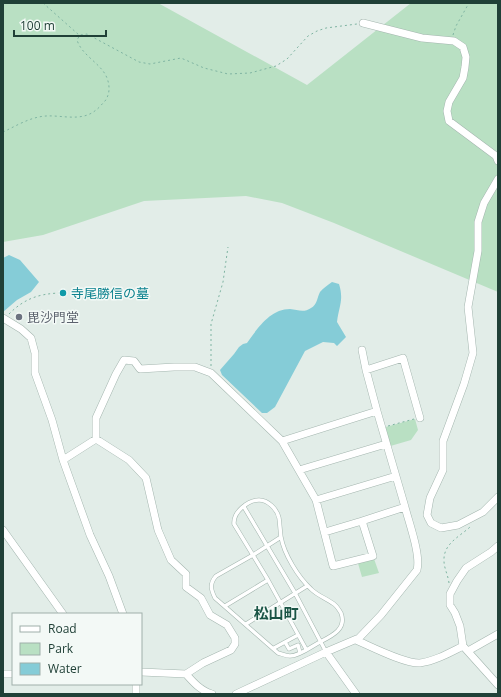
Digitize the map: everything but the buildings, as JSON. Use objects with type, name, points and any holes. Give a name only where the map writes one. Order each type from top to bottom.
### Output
[{"type":"street","points":[[363,23],[422,38],[452,41],[463,47],[466,57],[463,78],[449,102],[447,111],[449,121],[496,156],[498,162]]},
{"type":"street","points":[[498,179],[484,202],[478,222],[478,251],[468,307],[473,353],[464,384],[443,441],[443,470],[430,498],[427,516],[431,523],[441,528],[458,525],[483,512],[498,497]]},
{"type":"street","points":[[4,319],[31,338],[35,353],[35,373],[52,420],[63,460],[90,535],[109,576],[123,613]]},
{"type":"street","points":[[236,694],[359,638],[381,615],[417,570],[419,564],[417,554],[377,411],[362,350]]},
{"type":"street","points":[[366,370],[403,358],[420,418]]},
{"type":"street","points":[[96,439],[96,418],[124,360],[134,361],[140,369],[195,367],[211,373],[282,441],[316,500],[333,566],[373,556],[362,521]]},
{"type":"street","points":[[282,441],[377,411]]},
{"type":"street","points":[[63,460],[96,439]]},
{"type":"street","points":[[96,439],[129,460],[146,478],[158,530],[171,560],[186,574],[186,587],[200,598],[210,615],[227,625],[235,638],[235,644],[231,650],[203,663],[186,674],[142,672]]},
{"type":"street","points":[[299,470],[386,444]]},
{"type":"street","points":[[316,500],[396,476]]},
{"type":"street","points":[[325,532],[404,507]]},
{"type":"street","points":[[3,530],[62,613]]},
{"type":"street","points":[[498,546],[492,552],[466,568],[450,594],[450,605],[460,626],[465,648],[498,685]]},
{"type":"street","points":[[356,640],[396,657],[418,663],[436,659],[498,634]]},
{"type":"street","points":[[326,652],[356,694]]},
{"type":"street","points":[[186,674],[197,686],[212,694]]},
{"type":"lane","points":[[281,537],[253,555],[216,576],[212,581],[210,590],[215,598],[278,653],[291,656],[300,653],[306,650],[340,630],[342,615],[335,604],[316,594],[307,586],[298,573],[283,546],[279,516],[269,503],[259,500],[250,503],[235,515],[234,524],[253,555],[268,580],[306,650]]},
{"type":"lane","points":[[244,507],[267,545],[326,652]]},
{"type":"lane","points":[[224,606],[268,580]]},
{"type":"lane","points":[[246,624],[307,586]]},
{"type":"lane","points":[[274,648],[298,635]]},
{"type":"lane","points":[[285,642],[289,650],[298,645],[300,653]]},
{"type":"path","points":[[43,3],[80,35],[87,34],[139,62],[150,64],[181,58],[204,68],[228,74],[250,74],[276,66],[287,59],[308,36],[316,31],[326,28],[363,23]]},
{"type":"path","points":[[452,41],[456,26],[469,3]]},
{"type":"path","points":[[3,132],[28,120],[46,116],[68,118],[82,116],[96,111],[107,98],[110,88],[107,78],[102,69],[79,47],[77,40],[80,35]]},
{"type":"path","points":[[211,373],[211,324],[223,282],[228,247]]},
{"type":"path","points":[[4,319],[14,310],[34,297],[60,293]]},
{"type":"path","points":[[382,428],[420,418]]},
{"type":"path","points":[[449,584],[448,574],[444,562],[445,552],[449,544],[472,525]]},
{"type":"green space","points":[[3,3],[158,3],[307,85],[411,3],[498,3],[498,292],[334,223],[282,203],[246,196],[144,201],[43,235],[3,242]]},
{"type":"green space","points":[[415,419],[418,430],[411,440],[387,447],[382,428]]},
{"type":"green space","points":[[373,556],[379,573],[362,577],[357,560]]},
{"type":"water","points":[[9,255],[20,260],[39,282],[31,292],[17,300],[3,312],[3,258]]},
{"type":"water","points":[[332,282],[339,284],[341,299],[337,322],[346,337],[337,346],[334,343],[323,342],[305,351],[275,407],[267,413],[262,413],[222,375],[220,370],[239,347],[247,343],[270,316],[283,310],[308,310],[315,305],[320,292]]},
{"type":"place","name":"寺尾勝信の墓","points":[[63,293]]},
{"type":"place","name":"毘沙門堂","points":[[19,317]]},
{"type":"district","name":"松山町","points":[[276,614]]}]
